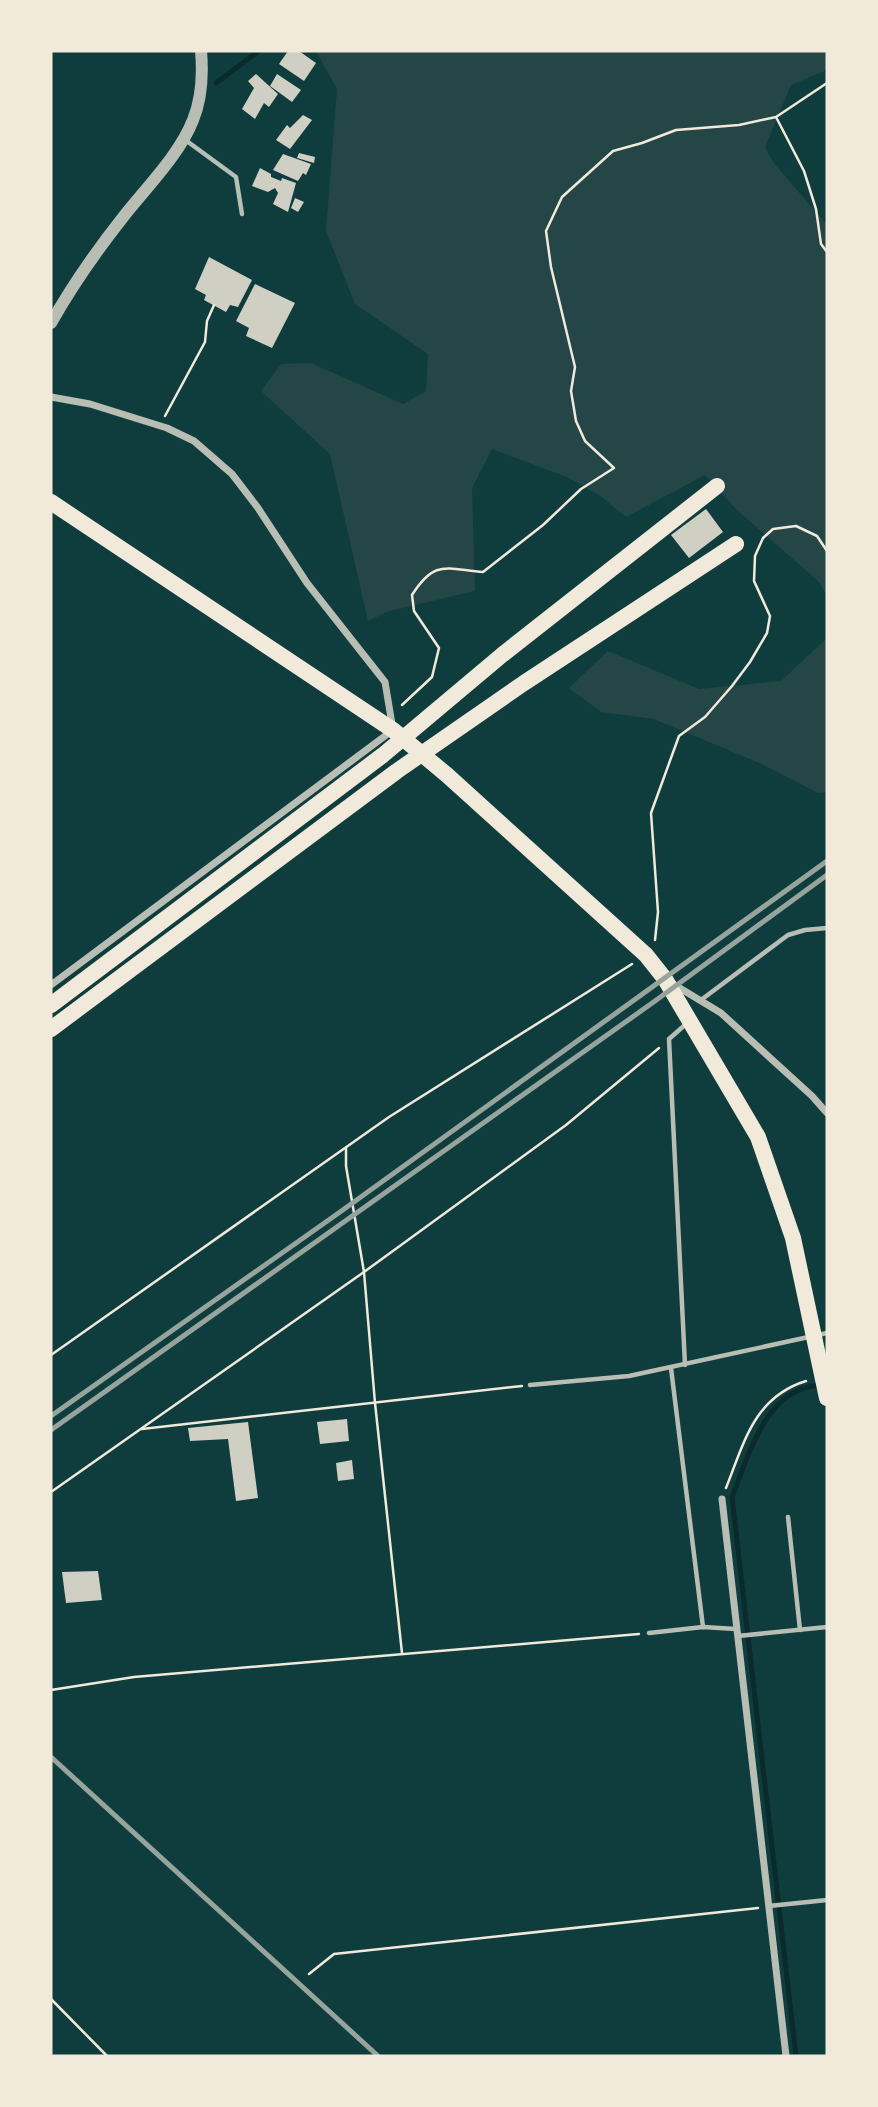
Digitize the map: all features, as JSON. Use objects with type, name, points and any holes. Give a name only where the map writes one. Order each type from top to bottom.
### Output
[{"type":"main road","points":[[51,1005],[383,754],[502,655],[717,486]]},
{"type":"main road","points":[[51,502],[393,730],[457,784],[646,956],[666,979],[758,1138],[793,1238],[820,1335],[822,1376],[827,1398]]},
{"type":"main road","points":[[51,1029],[397,771],[524,683],[736,544]]},
{"type":"street","points":[[51,323],[99,248],[193,121],[200,96],[201,51]]},
{"type":"street","points":[[51,397],[90,404],[159,426],[194,441],[232,474],[307,583],[385,682],[393,730],[51,985]]},
{"type":"street","points":[[666,979],[721,1013],[827,1113]]},
{"type":"street","points":[[722,1499],[786,2056]]},
{"type":"lane","points":[[183,138],[236,177],[242,214]]},
{"type":"lane","points":[[700,1001],[788,935],[827,928]]},
{"type":"lane","points":[[685,1365],[669,1039],[689,1020]]},
{"type":"lane","points":[[530,1385],[629,1376],[820,1335]]},
{"type":"lane","points":[[671,1368],[703,1627]]},
{"type":"lane","points":[[788,1517],[800,1630]]},
{"type":"lane","points":[[649,1633],[703,1627],[737,1633],[827,1627]]},
{"type":"lane","points":[[769,1906],[827,1900]]},
{"type":"path","points":[[393,730],[399,707],[432,677],[439,648],[414,611],[412,595],[424,577],[443,567],[483,572],[543,525],[581,489],[614,468],[585,441],[570,391],[575,367],[551,267],[546,231],[562,197],[613,151],[676,130],[739,125],[776,117],[827,83]]},
{"type":"path","points":[[776,117],[804,171],[816,209],[821,244],[827,252]]},
{"type":"path","points":[[159,426],[205,342],[206,321],[214,305]]},
{"type":"path","points":[[51,1356],[389,1117],[646,956],[653,948],[657,912],[651,813],[679,736],[705,717],[750,662],[767,633],[770,616],[754,581],[755,556],[763,538],[774,529],[796,526],[817,536],[827,551]]},
{"type":"path","points":[[51,1492],[364,1272],[566,1125],[669,1039]]},
{"type":"path","points":[[346,1148],[346,1166],[364,1272],[402,1653]]},
{"type":"path","points":[[722,1499],[747,1434],[762,1409],[779,1393],[796,1384],[822,1376]]},
{"type":"path","points":[[139,1430],[530,1385]]},
{"type":"path","points":[[51,1690],[134,1677],[649,1633]]},
{"type":"path","points":[[309,1974],[334,1954],[769,1906]]},
{"type":"path","points":[[51,1999],[107,2056]]},
{"type":"shaded area","points":[[316,51],[827,51],[827,70],[791,85],[765,147],[773,162],[827,225],[827,596],[819,582],[736,509],[705,475],[626,517],[599,495],[567,477],[492,449],[472,488],[475,591],[389,611],[368,621],[330,454],[261,391],[281,364],[311,363],[403,404],[426,391],[428,354],[355,304],[326,231],[337,89]]},
{"type":"shaded area","points":[[827,638],[827,792],[818,793],[764,765],[654,719],[601,712],[569,688],[608,651],[699,689],[781,681]]},
{"type":"building","points":[[288,51],[299,51],[316,63],[304,81],[279,64]]},
{"type":"building","points":[[256,74],[278,94],[269,107],[264,103],[255,119],[242,109],[254,88],[248,81]]},
{"type":"building","points":[[277,74],[301,90],[292,102],[270,86]]},
{"type":"building","points":[[303,115],[312,120],[290,149],[276,140],[287,125],[290,128]]},
{"type":"building","points":[[299,153],[315,157],[314,163],[297,158]]},
{"type":"building","points":[[283,154],[311,164],[306,175],[303,173],[298,181],[273,170]]},
{"type":"building","points":[[260,168],[271,174],[271,177],[296,183],[288,212],[273,204],[278,193],[275,188],[268,192],[252,186]]},
{"type":"building","points":[[295,198],[304,202],[298,212],[291,208]]},
{"type":"building","points":[[209,257],[252,280],[238,307],[230,305],[226,312],[204,300],[206,295],[195,289]]},
{"type":"building","points":[[255,284],[295,303],[272,348],[246,336],[249,328],[236,321]]},
{"type":"building","points":[[706,509],[723,532],[689,558],[671,535]]},
{"type":"building","points":[[347,1419],[349,1441],[320,1444],[317,1422]]},
{"type":"building","points":[[248,1422],[258,1498],[236,1501],[228,1439],[190,1441],[188,1428]]},
{"type":"building","points":[[352,1460],[354,1479],[338,1481],[336,1463]]},
{"type":"building","points":[[98,1571],[102,1600],[66,1603],[62,1572]]},
{"type":"waterway","points":[[216,83],[259,51]]},
{"type":"waterway","points":[[796,2056],[732,1497],[756,1436],[774,1409],[799,1390],[821,1385]]},
{"type":"railway","points":[[51,1416],[340,1212],[827,861]]},
{"type":"railway","points":[[51,1430],[655,1001],[827,875]]},
{"type":"railway","points":[[51,1757],[378,2056]]}]
